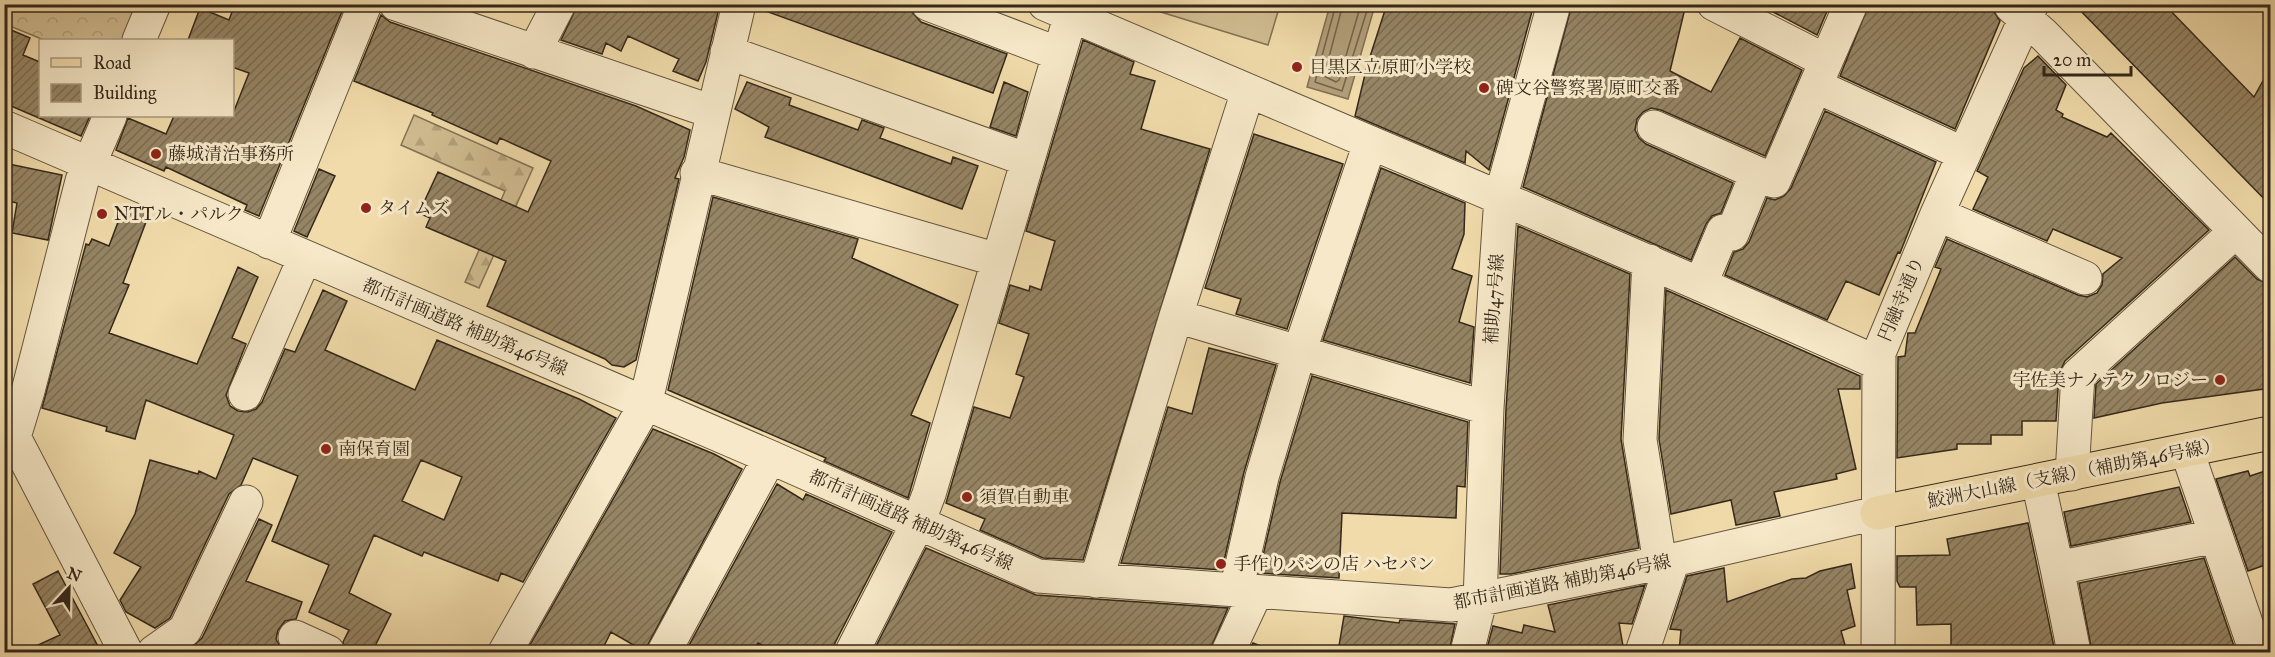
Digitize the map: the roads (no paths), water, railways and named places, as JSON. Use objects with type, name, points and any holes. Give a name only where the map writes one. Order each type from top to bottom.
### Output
[{"type":"main road","name":"鮫洲大山線（支線）（補助第46号線）","points":[[1877,513],[2271,433]]},
{"type":"street","points":[[139,39],[153,4]]},
{"type":"street","points":[[269,242],[365,4]]},
{"type":"street","points":[[396,4],[713,112]]},
{"type":"street","points":[[534,52],[559,4]]},
{"type":"street","points":[[505,652],[645,405],[697,172],[738,4]]},
{"type":"street","points":[[928,4],[1059,54]]},
{"type":"street","name":"補助47号線","points":[[1467,652],[1480,601],[1487,408],[1501,196],[1554,4]]},
{"type":"street","points":[[1714,4],[1821,74],[1964,154]]},
{"type":"street","points":[[1654,127],[1774,181],[1851,4]]},
{"type":"street","points":[[852,652],[918,523],[933,483],[1059,54],[1064,8],[1370,144],[1501,196],[1701,283],[1878,363]]},
{"type":"street","points":[[2023,9],[2271,266]]},
{"type":"street","name":"円融寺通り","points":[[1878,652],[1879,353],[2023,9]]},
{"type":"street","points":[[727,52],[1028,160]]},
{"type":"street","points":[[1096,581],[1176,316],[1248,91]]},
{"type":"street","points":[[110,117],[82,181],[28,391],[9,440],[126,652]]},
{"type":"street","name":"都市計画道路 補助第46号線","points":[[4,126],[645,405],[770,457],[1038,576],[1451,605],[1480,601],[1666,561],[1877,513]]},
{"type":"street","points":[[1228,652],[1246,591],[1262,477],[1299,353],[1370,144]]},
{"type":"street","points":[[697,172],[998,260]]},
{"type":"street","points":[[1701,283],[1723,231],[1732,234],[1757,173]]},
{"type":"street","points":[[1937,214],[2085,278]]},
{"type":"street","points":[[2072,474],[2078,375],[2236,231]]},
{"type":"street","points":[[245,394],[305,257]]},
{"type":"street","points":[[1642,652],[1666,561],[1640,440],[1649,261]]},
{"type":"street","points":[[1176,316],[1487,408]]},
{"type":"street","points":[[2187,451],[2256,652]]},
{"type":"street","points":[[664,652],[770,457]]},
{"type":"street","points":[[2038,481],[2074,652]]},
{"type":"street","points":[[154,652],[185,630],[246,502]]},
{"type":"street","points":[[2057,568],[2216,536]]},
{"type":"street","points":[[295,637],[328,652]]},
{"type":"water","points":[[1330,5],[1375,5],[1348,99],[1307,87]]},
{"type":"place","name":"目黒区立原町小学校","points":[[1297,67]]},
{"type":"place","name":"碑文谷警察署 原町交番","points":[[1484,88]]},
{"type":"place","name":"藤城清治事務所","points":[[156,154]]},
{"type":"place","name":"タイムズ","points":[[366,208]]},
{"type":"place","name":"NTTル・パルク","points":[[102,214]]},
{"type":"place","name":"宇佐美ナノテクノロジー","points":[[2220,380]]},
{"type":"place","name":"南保育園","points":[[326,449]]},
{"type":"place","name":"須賀自動車","points":[[967,497]]},
{"type":"place","name":"手作りパンの店 ハセパン","points":[[1221,564]]}]
